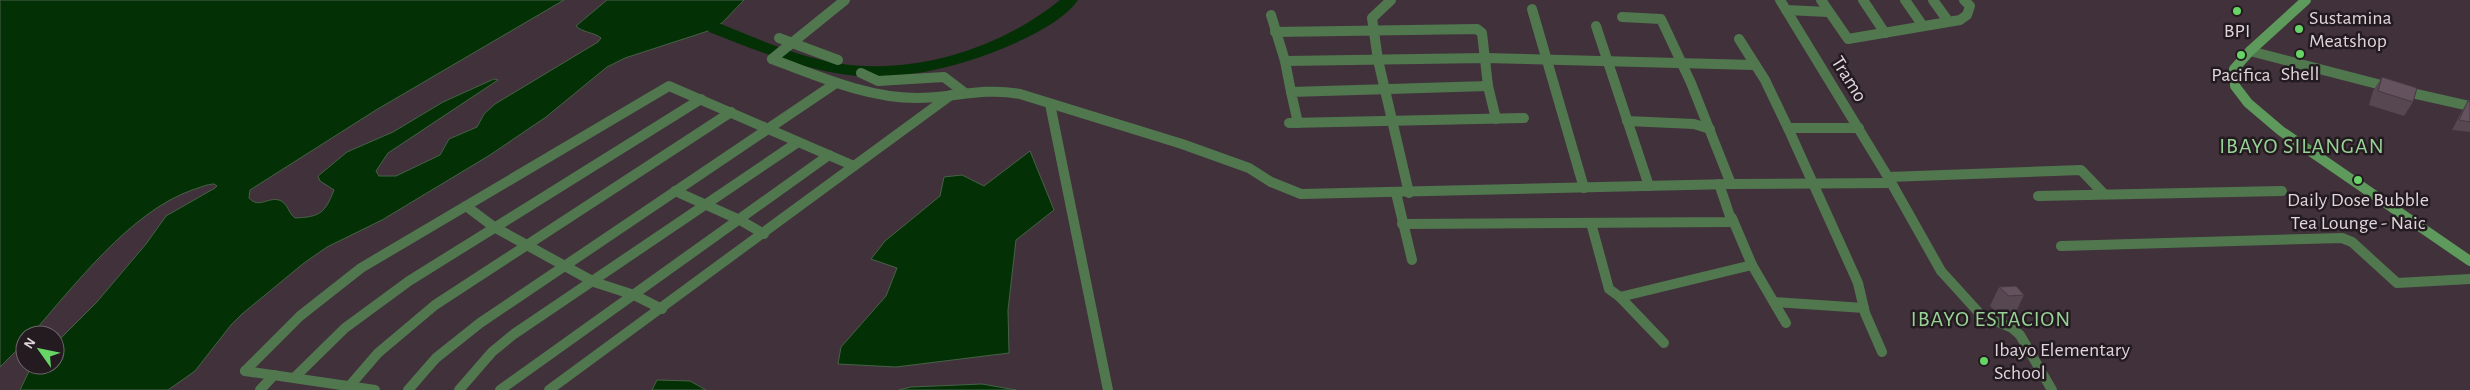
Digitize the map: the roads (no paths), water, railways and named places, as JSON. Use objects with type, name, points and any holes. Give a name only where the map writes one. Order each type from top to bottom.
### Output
[{"type":"main road","points":[[2302,1],[2234,69],[2235,86],[2248,103],[2281,131],[2470,261]]},
{"type":"street","points":[[845,0],[772,60],[836,83],[881,94],[916,98],[998,90],[1020,94],[1182,144],[1242,165],[1271,182],[1301,194],[1409,193],[1719,184],[1811,184],[2081,170],[2104,194]]},
{"type":"street","points":[[1391,0],[1372,18],[1378,60],[1409,193]]},
{"type":"street","name":"Tramo","points":[[1780,0],[1890,180],[1942,270],[1981,315],[2012,328],[2020,334],[2052,390]]},
{"type":"street","points":[[1821,0],[1848,39],[1960,20],[1967,15],[1970,6],[1964,0]]},
{"type":"street","points":[[1863,0],[1885,33]]},
{"type":"street","points":[[1905,0],[1923,26]]},
{"type":"street","points":[[1933,0],[1948,22]]},
{"type":"street","points":[[1532,9],[1584,188]]},
{"type":"street","points":[[1786,10],[1828,12]]},
{"type":"street","points":[[1271,15],[1286,61],[1294,123],[1524,118]]},
{"type":"street","points":[[1622,17],[1661,19],[1710,129],[1732,184]]},
{"type":"street","points":[[1596,26],[1649,186]]},
{"type":"street","points":[[1275,32],[1373,28],[1477,29],[1482,33],[1488,86],[1496,119]]},
{"type":"street","points":[[779,38],[791,45],[838,60]]},
{"type":"street","points":[[1739,39],[1765,80],[1788,128],[1811,184],[1858,282],[1864,308],[1882,352]]},
{"type":"street","points":[[2250,51],[2470,106]]},
{"type":"street","points":[[1286,61],[1485,58],[1754,65]]},
{"type":"street","points":[[861,72],[878,81],[944,77],[965,93]]},
{"type":"street","points":[[408,390],[436,358],[458,339],[836,83]]},
{"type":"street","points":[[375,390],[347,388],[244,371],[274,338],[318,298],[368,264],[670,86],[854,166]]},
{"type":"street","points":[[1291,92],[1488,86]]},
{"type":"street","points":[[549,390],[662,309],[952,94]]},
{"type":"street","points":[[295,378],[345,328],[384,298],[701,98]]},
{"type":"street","points":[[916,98],[926,115]]},
{"type":"street","points":[[1050,104],[1108,390]]},
{"type":"street","points":[[347,388],[378,353],[435,305],[731,112]]},
{"type":"street","points":[[1628,121],[1694,124],[1710,129]]},
{"type":"street","points":[[1788,128],[1858,128]]},
{"type":"street","points":[[459,390],[492,352],[514,334],[594,282],[798,142]]},
{"type":"street","points":[[500,390],[829,155]]},
{"type":"street","points":[[1719,184],[1752,265],[1786,323]]},
{"type":"street","points":[[675,191],[740,220],[764,234]]},
{"type":"street","points":[[2038,196],[2282,191]]},
{"type":"street","points":[[1396,193],[1412,260]]},
{"type":"street","points":[[466,206],[494,227],[594,282],[634,295],[662,309]]},
{"type":"street","points":[[1402,224],[1732,222],[1732,218]]},
{"type":"street","points":[[1592,223],[1609,289],[1620,297],[1664,343]]},
{"type":"street","points":[[2061,246],[2140,246],[2342,238],[2352,242],[2398,283],[2470,279]]},
{"type":"street","points":[[1620,297],[1752,265]]},
{"type":"street","points":[[1774,302],[1864,308]]},
{"type":"street","points":[[260,390],[274,375]]},
{"type":"waterway","points":[[715,28],[775,51],[821,65],[865,71],[896,70],[961,58],[992,47],[1022,34],[1048,18],[1070,0]]},
{"type":"place","name":"BPI","points":[[2237,11]]},
{"type":"place","name":"Sustamina Meatshop","points":[[2299,29]]},
{"type":"place","name":"Shell","points":[[2300,54]]},
{"type":"place","name":"Pacifica","points":[[2241,55]]},
{"type":"place","name":"Daily Dose Bubble Tea Lounge - Naic","points":[[2358,180]]},
{"type":"place","name":"Ibayo Elementary School","points":[[1984,361]]},
{"type":"district","name":"IBAYO SILANGAN","points":[[2302,146]]},
{"type":"district","name":"IBAYO ESTACION","points":[[1991,319]]}]
